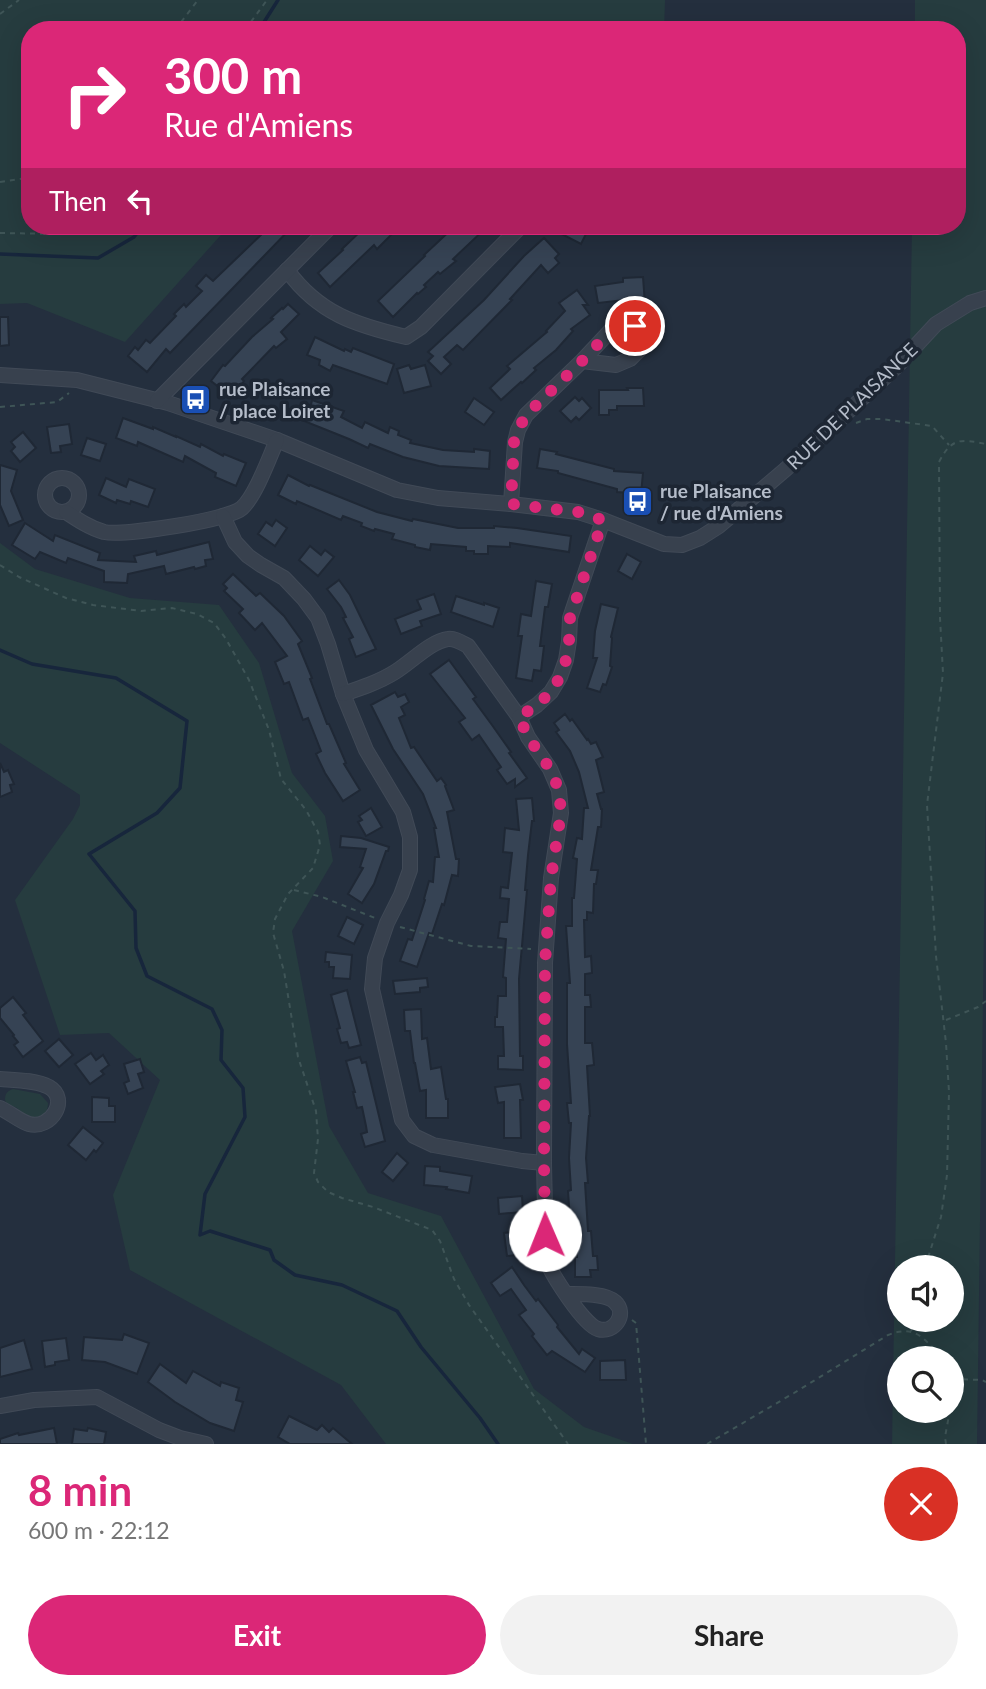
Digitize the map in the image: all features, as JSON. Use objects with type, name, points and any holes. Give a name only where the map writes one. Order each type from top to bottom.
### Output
[{"type":"street","points":[[158,401],[322,235]]},
{"type":"street","points":[[287,270],[299,286],[343,318],[406,337],[421,327],[512,235]]},
{"type":"street","name":"RUE DE PLAISANCE","points":[[0,375],[77,380],[168,403],[277,440],[397,490],[438,498],[578,512],[664,544],[682,545],[719,526],[786,469],[897,366],[936,324],[970,303],[986,298]]},
{"type":"street","points":[[511,504],[514,442],[518,430],[526,415],[582,361]]},
{"type":"street","points":[[66,512],[96,529],[118,533],[145,531],[236,512],[251,497],[277,440]]},
{"type":"street","points":[[223,516],[236,542],[254,561],[284,578],[318,618],[343,694],[366,750],[403,812],[410,837],[410,870],[375,958],[372,989],[402,1120],[414,1136],[433,1145],[544,1163]]},
{"type":"street","points":[[519,717],[551,692],[560,677],[566,660],[570,618],[603,520]]},
{"type":"street","points":[[343,694],[384,678],[439,641],[450,638],[468,646],[519,717],[528,737],[550,769],[559,790],[561,813],[551,878],[546,949],[546,1259],[550,1271],[566,1294],[588,1323],[596,1329],[605,1330],[613,1327],[619,1320],[620,1311],[615,1301],[606,1297],[566,1294]]},
{"type":"street","points":[[0,1079],[50,1087],[57,1097],[58,1106],[55,1115],[39,1125],[23,1122],[0,1108]]},
{"type":"street","points":[[0,1406],[34,1399],[97,1397],[159,1430],[206,1444]]},
{"type":"path","points":[[0,14],[19,0]]},
{"type":"path","points":[[182,21],[198,0]]},
{"type":"path","points":[[252,21],[267,0]]},
{"type":"path","points":[[0,182],[21,179]]},
{"type":"path","points":[[0,233],[21,233]]},
{"type":"path","points":[[0,407],[57,402],[69,393],[77,380]]},
{"type":"path","points":[[855,423],[867,419],[882,419],[932,426],[950,446]]},
{"type":"path","points":[[929,1255],[940,1217],[947,1175],[949,1093],[936,956],[927,805],[943,673],[939,462],[946,449],[956,441],[986,444]]},
{"type":"path","points":[[0,565],[19,577],[66,598],[93,605],[141,611],[172,608],[197,614],[214,623],[226,639],[249,680],[269,730],[281,779],[306,810],[320,845],[313,868],[288,894],[275,919],[272,933],[284,971],[298,1058],[316,1111],[318,1139],[314,1173],[318,1182],[328,1192],[432,1230],[440,1241],[454,1279],[469,1305],[568,1444]]},
{"type":"path","points":[[293,890],[322,897],[387,923],[471,946],[546,949]]},
{"type":"path","points":[[944,1020],[969,1011],[986,1001]]},
{"type":"path","points":[[620,1311],[636,1323],[646,1444]]},
{"type":"path","points":[[707,1444],[896,1332]]},
{"type":"path","points":[[913,1332],[931,1346]]},
{"type":"path","points":[[964,1379],[986,1382]]},
{"type":"path","points":[[946,1444],[948,1423]]},
{"type":"green space","points":[[0,0],[665,0],[664,21],[21,21],[21,235],[221,235],[125,342],[27,303],[0,304]]},
{"type":"green space","points":[[915,0],[986,0],[986,777],[977,1444],[892,1444],[892,1423],[964,1423],[964,1346],[894,1346],[894,1332],[964,1332],[964,1255],[895,1255],[912,235],[966,235],[966,21],[915,21]]},
{"type":"green space","points":[[0,543],[35,569],[130,598],[219,605],[259,663],[292,773],[325,816],[333,861],[292,931],[329,1126],[368,1193],[441,1216],[534,1389],[584,1427],[633,1444],[386,1444],[341,1385],[130,1270],[113,1195],[160,1080],[109,1033],[60,1035],[15,900],[73,819],[80,805],[80,795],[0,743]]},
{"type":"green space","points":[[13,1089],[40,1094],[48,1103],[45,1113],[30,1119],[17,1108],[7,1104],[6,1094]]},
{"type":"building","points":[[261,235],[284,235],[170,353],[166,349],[147,372],[128,356],[135,347],[138,350],[146,340],[150,343],[184,304],[186,307],[202,291],[196,286],[206,275],[213,281]]},
{"type":"building","points":[[357,235],[391,235],[377,249],[374,245],[330,287],[318,273]]},
{"type":"building","points":[[445,235],[478,235],[453,259],[456,261],[440,274],[438,272],[424,285],[426,287],[393,317],[378,301]]},
{"type":"building","points":[[564,235],[586,235],[581,244]]},
{"type":"building","points":[[544,238],[559,254],[555,258],[559,263],[548,273],[541,265],[510,299],[512,300],[463,350],[457,345],[444,357],[451,364],[441,374],[428,361],[433,356],[428,352],[484,300]]},
{"type":"building","points":[[643,277],[645,304],[624,305],[624,300],[598,303],[595,286],[623,282],[623,278]]},
{"type":"building","points":[[577,290],[588,305],[583,305],[590,315],[571,329],[573,331],[556,350],[501,400],[490,388],[510,369],[507,366],[547,332],[565,311],[559,303]]},
{"type":"building","points":[[288,304],[299,314],[281,332],[287,339],[276,348],[274,346],[242,379],[244,381],[238,389],[235,387],[229,395],[211,381],[223,365]]},
{"type":"building","points":[[0,317],[8,317],[9,345],[0,346]]},
{"type":"building","points":[[315,337],[344,351],[345,349],[351,352],[353,348],[394,364],[387,384],[333,365],[330,371],[319,365],[320,360],[307,355]]},
{"type":"building","points":[[409,365],[411,369],[425,365],[431,386],[404,393],[397,369]]},
{"type":"building","points":[[627,388],[643,388],[644,406],[617,406],[617,410],[609,410],[609,415],[599,415],[599,390],[628,390]]},
{"type":"building","points":[[575,397],[579,401],[582,398],[591,408],[579,420],[576,417],[571,422],[560,411]]},
{"type":"building","points":[[474,398],[494,412],[484,425],[465,412]]},
{"type":"building","points":[[312,400],[344,411],[341,417],[362,428],[365,422],[388,433],[390,427],[399,431],[398,435],[411,440],[410,443],[443,450],[490,451],[489,469],[439,466],[403,457],[370,444],[368,448],[299,419],[304,404],[311,405]]},
{"type":"building","points":[[123,418],[153,427],[200,447],[201,444],[223,456],[224,454],[246,463],[236,486],[215,477],[216,473],[185,456],[183,462],[138,442],[137,446],[116,438]]},
{"type":"building","points":[[69,424],[72,444],[60,446],[61,452],[51,453],[47,427]]},
{"type":"building","points":[[23,432],[36,448],[20,462],[11,451],[15,447],[11,442]]},
{"type":"building","points":[[87,438],[106,444],[100,461],[81,455]]},
{"type":"building","points":[[540,449],[614,471],[643,473],[641,494],[617,492],[617,489],[558,471],[537,468]]},
{"type":"building","points":[[0,465],[17,470],[11,491],[23,520],[9,526],[0,505]]},
{"type":"building","points":[[288,475],[377,512],[412,521],[413,519],[458,528],[517,528],[571,536],[569,552],[510,543],[510,547],[488,546],[488,554],[474,554],[474,551],[466,551],[466,547],[431,544],[430,550],[415,547],[392,539],[394,534],[375,529],[374,531],[343,516],[341,520],[278,495]]},
{"type":"building","points":[[106,478],[126,487],[129,479],[155,489],[148,507],[131,501],[130,504],[117,500],[116,503],[99,495]]},
{"type":"building","points":[[276,520],[287,528],[275,546],[258,534],[266,522],[272,526]]},
{"type":"building","points":[[25,523],[53,541],[55,535],[100,553],[98,560],[136,562],[134,556],[156,551],[157,555],[209,542],[213,559],[205,560],[206,566],[195,569],[194,567],[166,574],[164,566],[128,574],[127,583],[104,582],[104,571],[68,558],[66,563],[40,552],[35,559],[12,545]]},
{"type":"building","points":[[310,546],[321,555],[325,550],[334,557],[318,576],[299,560]]},
{"type":"building","points":[[627,554],[641,562],[632,579],[618,571]]},
{"type":"building","points":[[233,574],[256,596],[260,593],[284,616],[302,641],[298,644],[327,724],[346,763],[344,764],[360,790],[343,801],[316,754],[321,751],[308,718],[303,720],[289,682],[284,684],[275,662],[287,656],[262,623],[255,630],[239,613],[243,609],[224,591],[227,588],[223,584]]},
{"type":"building","points":[[339,580],[350,595],[376,649],[356,657],[349,639],[353,637],[343,618],[346,617],[327,589]]},
{"type":"building","points":[[536,581],[552,584],[548,607],[545,607],[540,646],[544,646],[541,671],[534,670],[532,681],[516,678],[522,636],[518,636],[521,614],[531,616]]},
{"type":"building","points":[[434,594],[441,614],[420,621],[422,626],[401,634],[395,619],[421,609],[417,600]]},
{"type":"building","points":[[456,596],[499,608],[493,627],[451,612]]},
{"type":"building","points":[[601,604],[618,608],[611,637],[612,667],[606,685],[603,684],[600,692],[587,688],[597,658],[593,658]]},
{"type":"building","points":[[449,660],[476,697],[473,699],[527,778],[515,787],[515,779],[507,784],[497,770],[501,767],[479,735],[472,740],[459,722],[465,718],[430,674]]},
{"type":"building","points":[[395,692],[398,697],[405,694],[409,702],[401,707],[405,715],[399,718],[411,748],[414,747],[437,781],[441,778],[446,785],[454,810],[447,812],[456,859],[459,859],[458,876],[452,875],[444,905],[442,904],[432,934],[429,933],[417,967],[400,961],[408,939],[412,940],[429,881],[433,882],[435,857],[439,857],[436,828],[423,794],[393,749],[371,705]]},
{"type":"building","points":[[565,714],[591,744],[596,742],[603,757],[596,760],[604,792],[597,794],[602,809],[601,827],[598,827],[591,870],[598,870],[594,884],[593,913],[587,912],[587,920],[584,920],[585,957],[591,956],[592,973],[585,974],[585,995],[590,995],[591,1007],[585,1007],[585,1043],[592,1043],[594,1065],[587,1066],[590,1116],[586,1158],[588,1183],[585,1183],[588,1231],[591,1231],[593,1256],[597,1256],[598,1270],[590,1270],[591,1277],[575,1277],[577,1257],[575,1234],[571,1235],[568,1191],[571,1190],[571,1123],[567,1103],[571,1103],[567,1044],[567,983],[570,983],[566,926],[572,926],[577,859],[573,858],[577,838],[582,839],[584,808],[588,808],[579,772],[570,751],[556,732],[559,730],[554,723]]},
{"type":"building","points":[[0,763],[4,772],[8,770],[14,784],[10,785],[12,792],[0,797]]},
{"type":"building","points":[[532,798],[534,821],[528,855],[519,979],[520,1056],[523,1056],[523,1070],[498,1069],[498,1056],[504,1056],[503,1027],[495,1027],[495,1017],[498,996],[506,996],[506,978],[503,977],[506,939],[498,938],[500,922],[507,922],[509,899],[500,898],[501,887],[508,888],[512,853],[503,852],[505,828],[519,830],[516,799]]},
{"type":"building","points":[[371,808],[382,827],[366,836],[358,822],[362,820],[359,816]]},
{"type":"building","points":[[341,836],[361,838],[389,847],[374,884],[362,903],[348,894],[363,868],[360,867],[366,849],[340,847]]},
{"type":"building","points":[[347,917],[363,925],[354,944],[338,936]]},
{"type":"building","points":[[326,952],[352,955],[350,979],[333,978],[334,967],[329,967],[329,962],[325,962]]},
{"type":"building","points":[[427,978],[428,987],[420,988],[420,992],[395,994],[393,981]]},
{"type":"building","points":[[347,990],[361,1045],[349,1048],[347,1042],[341,1043],[331,995]]},
{"type":"building","points":[[13,997],[43,1041],[23,1057],[14,1045],[18,1042],[14,1035],[0,1018],[0,1008]]},
{"type":"building","points":[[421,1009],[422,1039],[427,1038],[431,1069],[441,1067],[448,1099],[448,1118],[426,1118],[426,1090],[420,1091],[410,1031],[405,1031],[404,1010]]},
{"type":"building","points":[[59,1039],[73,1055],[59,1067],[45,1051]]},
{"type":"building","points":[[91,1053],[96,1060],[103,1055],[109,1065],[101,1071],[104,1074],[90,1084],[75,1064]]},
{"type":"building","points":[[360,1057],[362,1063],[366,1062],[385,1141],[365,1147],[361,1134],[367,1132],[362,1107],[357,1108],[346,1061]]},
{"type":"building","points":[[140,1059],[144,1072],[138,1074],[143,1088],[128,1094],[124,1083],[129,1081],[124,1064]]},
{"type":"building","points":[[520,1084],[523,1100],[520,1100],[521,1138],[504,1138],[504,1102],[498,1103],[495,1087]]},
{"type":"building","points":[[92,1097],[109,1098],[109,1106],[115,1106],[115,1122],[92,1122]]},
{"type":"building","points":[[83,1127],[103,1143],[86,1160],[68,1145]]},
{"type":"building","points":[[397,1153],[408,1163],[393,1181],[382,1172]]},
{"type":"building","points":[[425,1166],[440,1167],[440,1171],[472,1176],[469,1193],[424,1185]]},
{"type":"building","points":[[522,1196],[523,1212],[499,1214],[498,1198]]},
{"type":"building","points":[[522,1231],[524,1254],[507,1256],[504,1233]]},
{"type":"building","points":[[512,1267],[579,1354],[582,1349],[595,1358],[585,1372],[552,1351],[547,1355],[519,1315],[526,1310],[511,1289],[500,1296],[491,1283]]},
{"type":"building","points":[[124,1334],[149,1343],[137,1374],[105,1362],[82,1360],[84,1337],[122,1340]]},
{"type":"building","points":[[66,1338],[69,1360],[45,1367],[42,1341]]},
{"type":"building","points":[[24,1340],[32,1369],[0,1377],[0,1348]]},
{"type":"building","points":[[625,1360],[626,1380],[600,1380],[600,1361]]},
{"type":"building","points":[[160,1364],[186,1383],[193,1371],[220,1386],[221,1382],[239,1388],[236,1400],[243,1402],[234,1431],[210,1423],[148,1382]]},
{"type":"building","points":[[289,1416],[317,1430],[322,1425],[329,1432],[333,1428],[352,1444],[290,1444],[278,1437]]},
{"type":"building","points":[[54,1428],[57,1444],[0,1444],[0,1439],[18,1433],[19,1435]]},
{"type":"building","points":[[88,1428],[106,1432],[104,1444],[72,1444],[74,1429],[87,1431]]},
{"type":"waterway","points":[[265,21],[278,0]]},
{"type":"waterway","points":[[0,254],[98,258],[136,235]]},
{"type":"waterway","points":[[0,650],[32,664],[116,678],[187,721],[180,788],[157,813],[89,854],[135,911],[136,948],[147,976],[212,1009],[222,1030],[221,1060],[243,1088],[245,1117],[205,1194],[200,1235],[210,1231],[270,1250],[274,1260],[295,1275],[342,1285],[397,1311],[421,1347],[498,1444]]},
{"type":"place","name":"rue Plaisance / place Loiret","points":[[196,400]]},
{"type":"place","name":"rue Plaisance / rue d'Amiens","points":[[637,502]]},
{"type":"route","points":[[545,1235],[545,963],[551,878],[561,813],[559,790],[550,769],[528,737],[519,717],[551,692],[560,677],[566,660],[570,618],[603,520],[578,512],[511,504],[514,442],[526,415],[613,328],[623,324],[635,326]]}]
